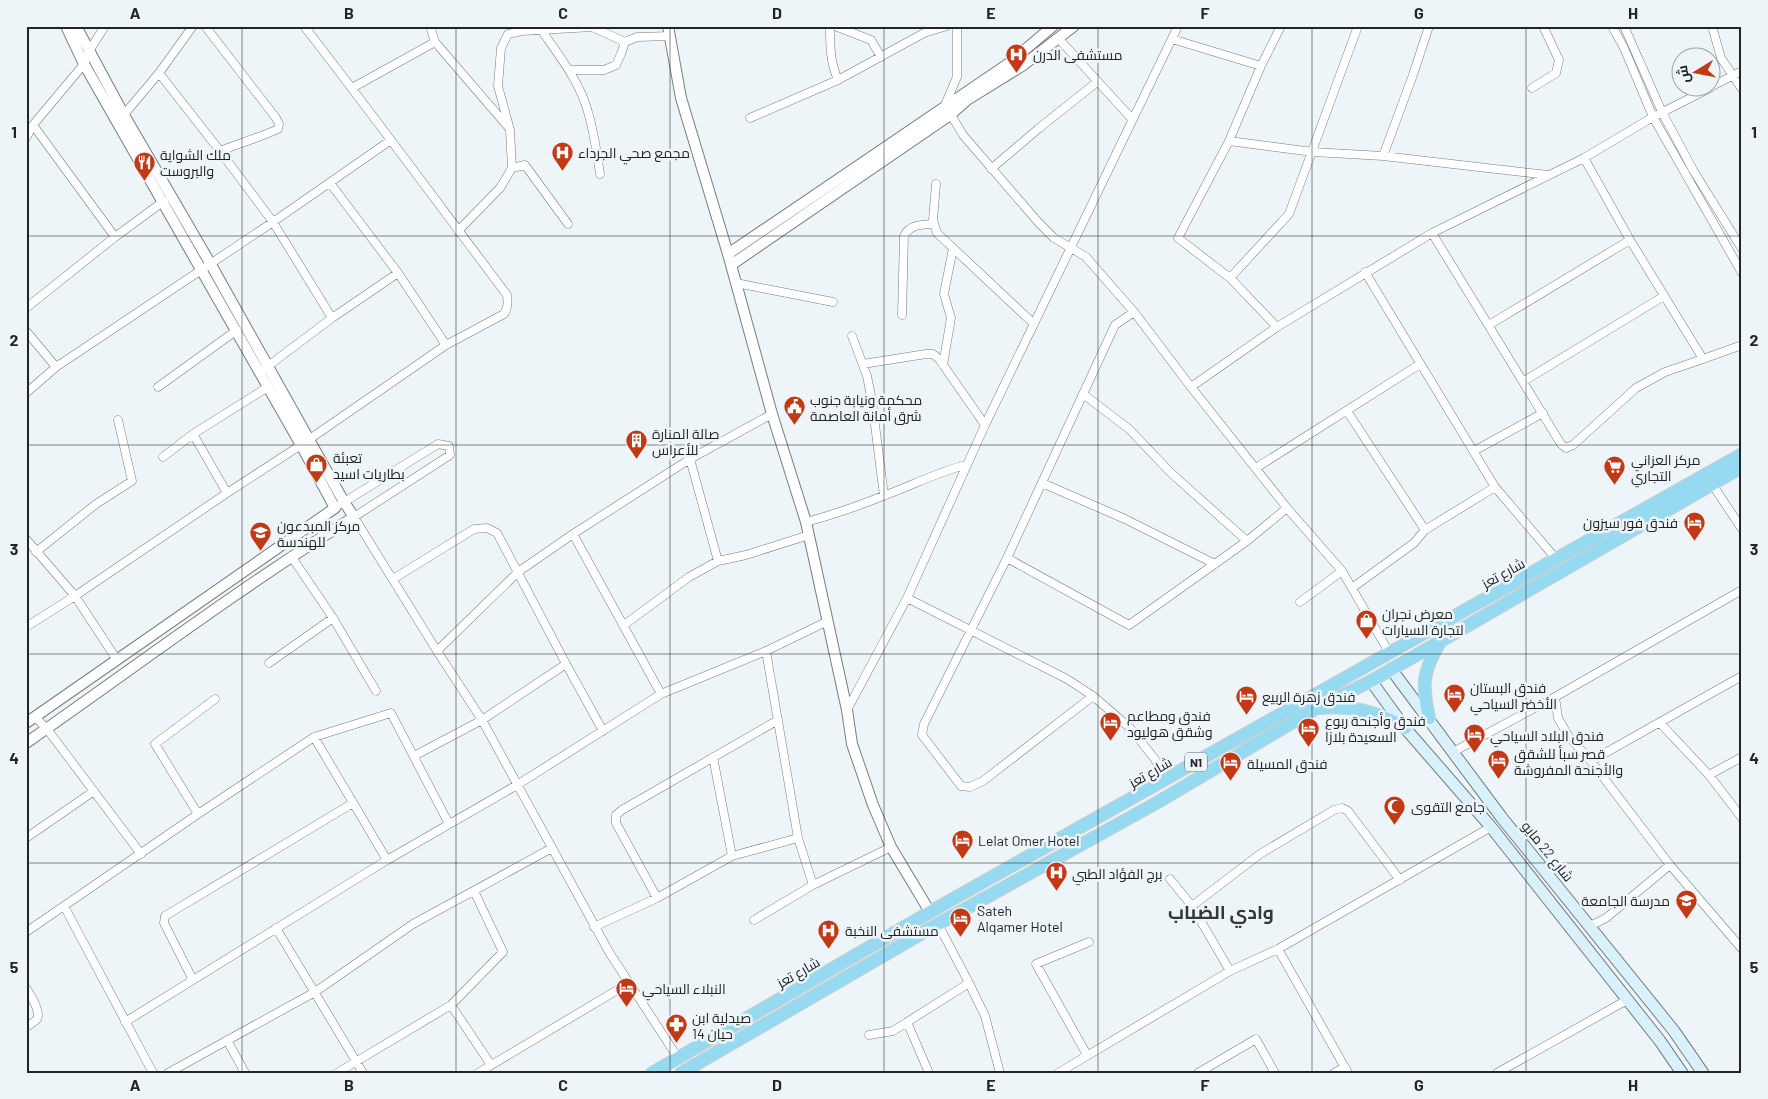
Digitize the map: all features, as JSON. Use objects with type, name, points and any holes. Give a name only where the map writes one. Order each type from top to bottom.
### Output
[{"type":"highway","name":"شارع تعز","points":[[652,1073],[930,912],[1742,454]]},
{"type":"highway","name":"شارع تعز","points":[[681,1073],[938,924],[1158,802],[1315,709],[1392,669],[1742,467]]},
{"type":"highway","points":[[1429,718],[1424,692],[1426,671],[1441,641]]},
{"type":"highway","points":[[1315,709],[1335,707],[1360,709],[1386,717],[1405,728]]},
{"type":"highway","points":[[1150,789],[1158,802]]},
{"type":"highway","points":[[930,912],[938,924]]},
{"type":"main road","name":"شارع 22 مايو","points":[[1392,669],[1502,818],[1674,1032],[1703,1073]]},
{"type":"main road","points":[[1370,681],[1405,728],[1491,827],[1660,1041],[1682,1073]]},
{"type":"main road","points":[[1491,827],[1502,818]]},
{"type":"main road","points":[[1577,937],[1590,926]]},
{"type":"street","points":[[66,26],[84,64],[120,119],[206,266],[305,442],[339,505],[345,523]]},
{"type":"street","points":[[76,26],[120,119],[164,201],[206,266],[237,330],[263,369],[268,387],[305,442]]},
{"type":"street","points":[[26,138],[33,125],[84,64],[105,26]]},
{"type":"street","points":[[120,119],[159,72],[193,26]]},
{"type":"street","points":[[205,26],[276,118],[278,124],[278,129],[262,137],[250,139],[220,150]]},
{"type":"street","points":[[26,627],[305,442],[446,345],[504,314],[507,309],[507,296],[304,26]]},
{"type":"street","points":[[430,26],[435,42],[510,130]]},
{"type":"street","points":[[830,26],[833,69],[838,80]]},
{"type":"street","points":[[835,26],[871,40],[881,57]]},
{"type":"street","points":[[750,118],[838,80],[881,57],[922,30],[947,26]]},
{"type":"street","points":[[957,26],[956,77],[947,110],[963,135],[991,169],[1054,238],[1086,257],[1134,312],[1287,508],[1342,571],[1390,654]]},
{"type":"street","points":[[731,266],[947,110],[1008,64],[1053,26]]},
{"type":"street","points":[[728,254],[947,110],[1022,66],[1074,26]]},
{"type":"street","points":[[847,710],[906,598],[985,425],[1178,26]]},
{"type":"street","points":[[1277,326],[1230,278],[1178,238],[1229,140],[1260,66],[1281,26]]},
{"type":"street","points":[[1230,278],[1289,214],[1358,26]]},
{"type":"street","points":[[1383,156],[1414,75],[1429,26]]},
{"type":"street","points":[[1532,88],[1556,73],[1559,60],[1543,26]]},
{"type":"street","points":[[1612,26],[1624,48],[1653,117],[1742,273]]},
{"type":"street","points":[[1624,26],[1662,112],[1693,170],[1742,249]]},
{"type":"street","points":[[1712,26],[1721,58],[1742,89]]},
{"type":"street","points":[[458,231],[500,188],[512,168],[510,130],[498,86],[501,48],[508,34],[522,31],[592,27],[625,42],[637,37],[669,31],[681,98],[728,254],[772,414],[806,522],[847,710],[852,744],[873,805],[891,846],[930,912]]},
{"type":"street","points":[[542,31],[570,70],[588,112],[600,174]]},
{"type":"street","points":[[1059,39],[1132,119]]},
{"type":"street","points":[[1172,39],[1260,66]]},
{"type":"street","points":[[352,88],[435,42]]},
{"type":"street","points":[[570,70],[604,70],[616,65],[625,42]]},
{"type":"street","points":[[1720,82],[1742,71]]},
{"type":"street","points":[[159,72],[273,222],[332,318]]},
{"type":"street","points":[[991,169],[1097,82]]},
{"type":"street","points":[[1191,387],[1277,326],[1432,232],[1584,158],[1689,98]]},
{"type":"street","points":[[33,125],[115,237]]},
{"type":"street","points":[[26,393],[56,367],[273,222],[391,140]]},
{"type":"street","points":[[1229,140],[1312,152],[1383,156],[1548,175]]},
{"type":"street","points":[[1584,158],[1630,240],[1703,359]]},
{"type":"street","points":[[512,168],[525,165],[568,224]]},
{"type":"street","points":[[330,183],[398,273],[446,345]]},
{"type":"street","points":[[936,184],[933,224],[937,232],[1034,324]]},
{"type":"street","points":[[26,308],[115,237],[164,201]]},
{"type":"street","points":[[902,315],[904,236],[913,226],[933,224]]},
{"type":"street","points":[[1432,232],[1561,444],[1566,448],[1573,446],[1636,388],[1664,372],[1742,345]]},
{"type":"street","points":[[1489,325],[1630,240]]},
{"type":"street","points":[[943,365],[951,318],[944,294],[954,248]]},
{"type":"street","points":[[1365,272],[1495,487],[1556,560]]},
{"type":"street","points":[[263,369],[332,318],[398,273]]},
{"type":"street","points":[[736,283],[832,302]]},
{"type":"street","points":[[1524,381],[1664,296]]},
{"type":"street","points":[[1093,696],[983,781],[970,787],[961,786],[922,734],[924,724],[1008,558],[1115,325],[1134,312]]},
{"type":"street","points":[[158,386],[237,330]]},
{"type":"street","points":[[26,331],[56,367]]},
{"type":"street","points":[[852,336],[864,364],[872,401],[884,496]]},
{"type":"street","points":[[864,364],[928,353],[936,356],[985,425]]},
{"type":"street","points":[[1256,468],[1420,364]]},
{"type":"street","points":[[162,457],[193,434],[268,387]]},
{"type":"street","points":[[1083,394],[1130,429],[1171,473],[1247,541]]},
{"type":"street","points":[[1347,411],[1425,530]]},
{"type":"street","points":[[1474,451],[1543,413]]},
{"type":"street","points":[[437,651],[518,572],[573,534],[690,459],[772,414]]},
{"type":"street","points":[[36,552],[96,504],[132,481],[118,420]]},
{"type":"street","points":[[193,434],[227,493]]},
{"type":"street","points":[[26,744],[47,729],[168,642],[291,556],[450,455],[449,446],[438,444],[339,505],[31,720],[47,729],[141,854]]},
{"type":"street","points":[[690,459],[718,561]]},
{"type":"street","points":[[806,522],[884,496],[935,474],[966,465]]},
{"type":"street","points":[[1042,483],[1125,519],[1215,564]]},
{"type":"street","points":[[1712,484],[1742,529]]},
{"type":"street","points":[[1352,588],[1414,543],[1425,530],[1495,487]]},
{"type":"street","points":[[339,505],[354,517],[482,720],[594,926],[678,1058]]},
{"type":"street","points":[[1008,558],[1129,625],[1247,541],[1287,508]]},
{"type":"street","points":[[393,579],[474,529],[487,528],[497,533],[603,731]]},
{"type":"street","points":[[573,534],[661,694]]},
{"type":"street","points":[[624,625],[689,577],[718,561],[746,556],[809,535]]},
{"type":"street","points":[[26,539],[75,596],[117,660]]},
{"type":"street","points":[[291,556],[333,618],[376,691]]},
{"type":"street","points":[[1300,602],[1342,571]]},
{"type":"street","points":[[1452,752],[1555,697],[1742,590]]},
{"type":"street","points":[[906,598],[1067,678],[1093,696],[1130,728],[1154,758],[1167,779]]},
{"type":"street","points":[[268,663],[333,618]]},
{"type":"street","points":[[125,1022],[387,860],[517,785],[661,694],[766,651],[828,621]]},
{"type":"street","points":[[766,651],[798,838],[813,885]]},
{"type":"street","points":[[414,756],[482,720],[566,664]]},
{"type":"street","points":[[1591,761],[1742,676]]},
{"type":"street","points":[[1555,697],[1558,718],[1569,737],[1591,761],[1670,865],[1741,947]]},
{"type":"street","points":[[198,814],[155,744],[215,699]]},
{"type":"street","points":[[26,932],[198,814],[314,738],[391,713],[449,824]]},
{"type":"street","points":[[657,898],[616,822],[616,815],[778,720]]},
{"type":"street","points":[[1660,722],[1709,775],[1742,818]]},
{"type":"street","points":[[314,738],[387,860]]},
{"type":"street","points":[[713,757],[732,856]]},
{"type":"street","points":[[1709,775],[1742,757]]},
{"type":"street","points":[[26,838],[94,791]]},
{"type":"street","points":[[193,980],[164,923],[165,916],[354,803]]},
{"type":"street","points":[[1192,906],[1260,854],[1334,810],[1342,808],[1348,811],[1400,880]]},
{"type":"street","points":[[1058,1073],[1230,972],[1278,949],[1491,827]]},
{"type":"street","points":[[594,926],[657,898],[732,856],[798,838]]},
{"type":"street","points":[[754,920],[813,885],[891,846]]},
{"type":"street","points":[[168,1073],[315,992],[413,924],[552,848]]},
{"type":"street","points":[[1590,926],[1606,918],[1670,865]]},
{"type":"street","points":[[1170,879],[1192,906],[1230,972]]},
{"type":"street","points":[[337,1073],[450,1005],[503,952],[474,891]]},
{"type":"street","points":[[64,906],[152,1073]]},
{"type":"street","points":[[938,924],[970,983],[985,1016],[1000,1073]]},
{"type":"street","points":[[276,928],[363,1073]]},
{"type":"street","points":[[1087,1055],[1036,964],[1088,942]]},
{"type":"street","points":[[1278,949],[1346,1070],[1334,1073]]},
{"type":"street","points":[[478,1073],[629,983]]},
{"type":"street","points":[[869,1035],[893,1031],[970,983]]},
{"type":"street","points":[[26,988],[38,1016],[36,1020],[26,1027]]},
{"type":"street","points":[[1497,1073],[1627,1000]]},
{"type":"street","points":[[450,1005],[491,1065]]},
{"type":"street","points":[[907,1022],[929,1073]]},
{"type":"street","points":[[1198,1073],[1256,1039],[1275,1073]]},
{"type":"street","points":[[227,1040],[245,1073]]},
{"type":"place","name":"مستشفى الدرن","points":[[1017,73]]},
{"type":"place","name":"مجمع صحي الجرداء","points":[[562,171]]},
{"type":"place","name":"ملك الشواية والبروست","points":[[144,181]]},
{"type":"place","name":"محكمة ونيابة جنوب شرق أمانة العاصمة","points":[[794,426]]},
{"type":"place","name":"صالة المنارة للأعراس","points":[[636,460]]},
{"type":"place","name":"تعبئة بطاريات اسيد","points":[[317,484]]},
{"type":"place","name":"مركز العزاني التجاري","points":[[1615,486]]},
{"type":"place","name":"فندق فور سيزون","points":[[1694,541]]},
{"type":"place","name":"مركز المبدعون للهندسة","points":[[261,552]]},
{"type":"place","name":"معرض نجران لتجارة السيارات","points":[[1366,640]]},
{"type":"place","name":"فندق البستان الأخضر السياحي","points":[[1454,714]]},
{"type":"place","name":"فندق زهرة الربيع","points":[[1246,715]]},
{"type":"place","name":"فندق ومطاعم وشقق هوليود","points":[[1111,742]]},
{"type":"place","name":"فندق وأجنحة ربوع السعيدة بلازا","points":[[1309,747]]},
{"type":"place","name":"فندق البلاد السياحي","points":[[1474,754]]},
{"type":"place","name":"قصر سبأ للشقق والأجنحة المفروشة","points":[[1498,780]]},
{"type":"place","name":"فندق المسيلة","points":[[1231,782]]},
{"type":"place","name":"جامع التقوى","points":[[1395,825]]},
{"type":"place","name":"Lelat Omer Hotel","points":[[962,859]]},
{"type":"place","name":"برج الفؤاد الطبي","points":[[1056,892]]},
{"type":"place","name":"مدرسة الجامعة","points":[[1686,919]]},
{"type":"place","name":"Sateh Alqamer Hotel","points":[[961,937]]},
{"type":"place","name":"مستشفى النخبة","points":[[829,949]]},
{"type":"place","name":"النبلاء السياحي","points":[[626,1007]]},
{"type":"place","name":"صيدلية ابن حيان 14","points":[[676,1044]]},
{"type":"district","name":"وادي الضباب","points":[[1221,911]]}]
